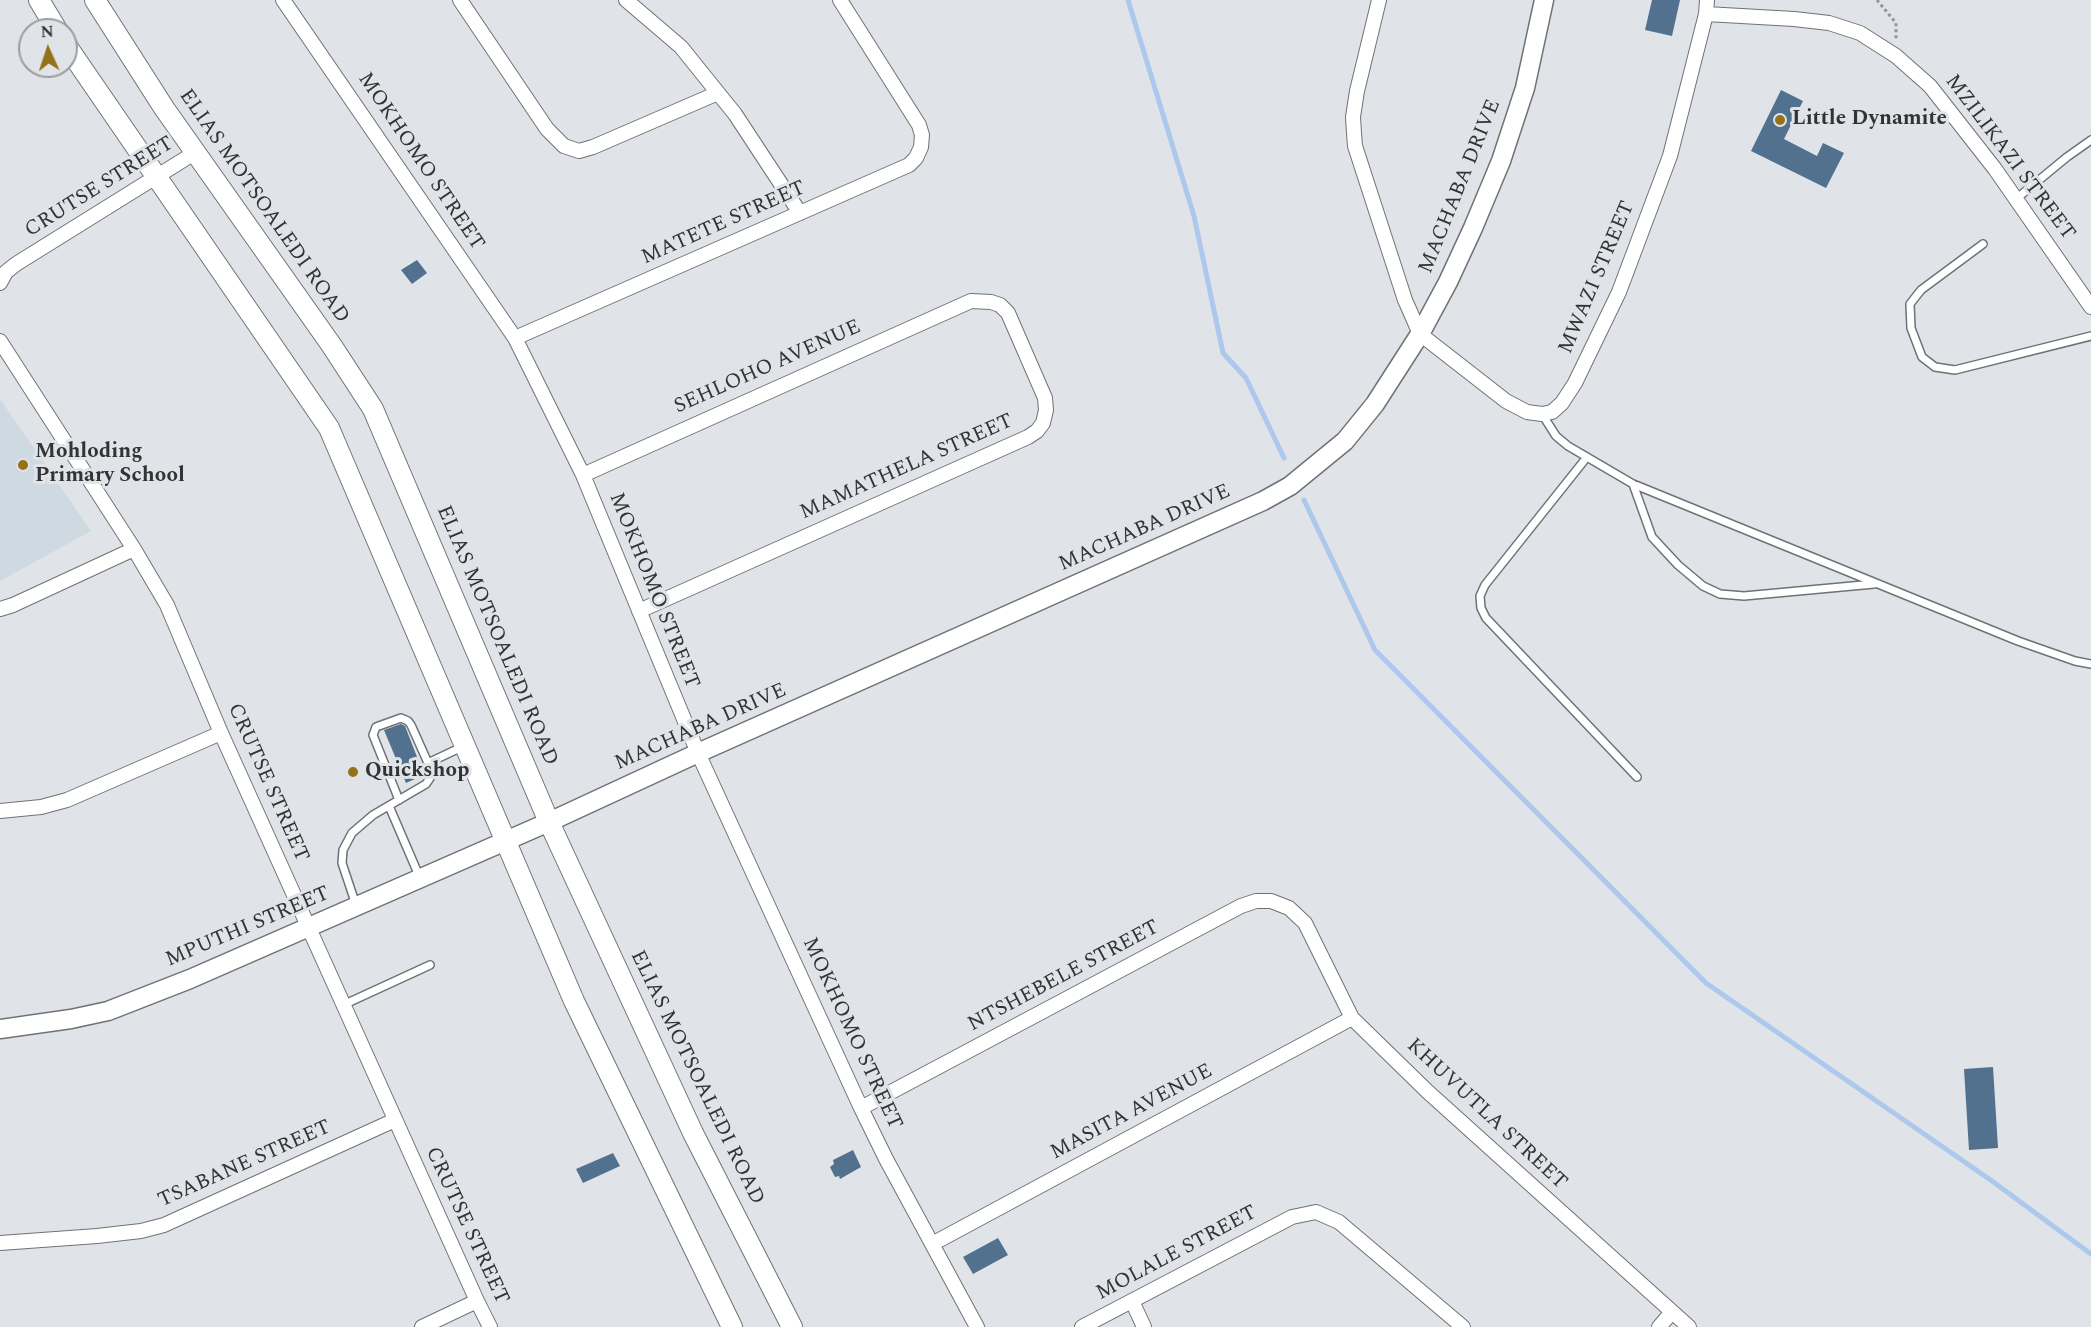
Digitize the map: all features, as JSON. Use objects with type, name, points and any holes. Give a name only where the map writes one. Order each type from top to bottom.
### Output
[{"type":"main road","points":[[39,0],[50,18]]},
{"type":"main road","name":"ELIAS MOTSOALEDI ROAD","points":[[95,0],[164,108],[332,346],[373,410],[549,822],[693,1133],[792,1327]]},
{"type":"main road","points":[[78,63],[329,428],[574,1001],[732,1327]]},
{"type":"street","name":"MOKHOMO STREET","points":[[283,0],[515,338],[583,475],[698,753],[861,1108],[977,1327]]},
{"type":"street","points":[[460,0],[547,129],[564,146],[579,151],[593,147],[718,93]]},
{"type":"street","points":[[626,0],[681,47],[735,114],[800,213]]},
{"type":"street","name":"MATETE STREET","points":[[515,338],[909,165],[916,158],[921,147],[922,135],[919,125],[840,0]]},
{"type":"street","points":[[1378,0],[1357,91],[1353,117],[1355,146],[1405,300],[1420,334],[1506,401],[1527,412],[1542,414]]},
{"type":"street","name":"MACHABA DRIVE","points":[[506,841],[1263,501],[1290,486],[1345,441],[1375,404],[1420,334],[1473,228],[1501,161],[1525,88],[1544,0]]},
{"type":"street","name":"MZILIKAZI STREET","points":[[1707,7],[1829,23],[1860,33],[1896,56],[1930,86],[2016,199],[2091,307]]},
{"type":"street","name":"MWAZI STREET","points":[[1542,414],[1552,411],[1562,403],[1575,383],[1619,292],[1670,156],[1707,7]]},
{"type":"street","name":"CRUTSE STREET","points":[[0,282],[6,272],[16,264],[196,153]]},
{"type":"street","name":"SEHLOHO AVENUE","points":[[583,475],[971,301]]},
{"type":"street","name":"MAMATHELA STREET","points":[[639,611],[1037,431],[1043,423],[1046,410],[1045,398],[1008,313],[1000,305],[992,302],[971,301]]},
{"type":"street","name":"CRUTSE STREET","points":[[0,341],[134,549],[167,605],[221,733],[490,1327]]},
{"type":"street","points":[[0,609],[134,549]]},
{"type":"street","points":[[0,811],[41,807],[67,800],[221,733]]},
{"type":"street","name":"MPUTHI STREET","points":[[0,1029],[71,1019],[108,1011],[190,979],[506,841]]},
{"type":"street","name":"NTSHEBELE STREET","points":[[861,1108],[1241,906],[1256,901],[1271,901],[1289,908]]},
{"type":"street","name":"KHUVUTLA STREET","points":[[1289,908],[1305,923],[1352,1018],[1428,1092],[1689,1327]]},
{"type":"street","name":"MASITA AVENUE","points":[[932,1244],[1352,1018]]},
{"type":"street","name":"TSABANE STREET","points":[[0,1243],[97,1236],[141,1231],[164,1225],[395,1120]]},
{"type":"street","name":"MOLALE STREET","points":[[1082,1327],[1292,1217],[1316,1212],[1339,1222],[1463,1327]]},
{"type":"street","points":[[422,1327],[477,1301]]},
{"type":"street","points":[[1132,1301],[1144,1327]]},
{"type":"street","points":[[1659,1327],[1672,1312]]},
{"type":"lane","points":[[2016,199],[2091,140]]},
{"type":"lane","points":[[1983,244],[1921,290],[1910,304],[1911,328],[1922,357],[1935,367],[1955,370],[2091,336]]},
{"type":"lane","points":[[1542,414],[1557,436],[1568,446],[1633,484],[2018,641],[2075,661],[2091,664]]},
{"type":"lane","points":[[1587,457],[1485,585],[1480,596],[1481,608],[1486,618],[1637,777]]},
{"type":"lane","points":[[1633,484],[1652,537],[1702,586],[1720,594],[1744,596],[1877,584]]},
{"type":"lane","points":[[356,906],[342,863],[343,850],[352,833],[373,815],[399,800],[429,781],[431,774],[408,721],[396,718],[376,727],[374,740],[399,800]]},
{"type":"lane","points":[[428,763],[465,745]]},
{"type":"lane","points":[[389,806],[421,878]]},
{"type":"lane","points":[[344,1005],[430,965]]},
{"type":"path","points":[[1877,0],[1896,23],[1896,56]]},
{"type":"shaded area","name":"Mohloding Primary School","points":[[0,399],[91,531],[0,581]]},
{"type":"building","points":[[1652,0],[1680,0],[1672,36],[1645,30]]},
{"type":"building","name":"Little Dynamite","points":[[1781,90],[1803,101],[1784,139],[1817,156],[1823,143],[1844,153],[1826,188],[1751,151]]},
{"type":"building","points":[[417,260],[427,273],[412,284],[401,270]]},
{"type":"building","points":[[401,724],[405,726],[424,775],[406,783],[384,730]]},
{"type":"building","points":[[1993,1067],[1998,1148],[1969,1150],[1964,1069]]},
{"type":"building","points":[[853,1150],[861,1167],[840,1179],[839,1176],[835,1177],[830,1167],[834,1164],[833,1160]]},
{"type":"building","points":[[613,1153],[620,1166],[583,1183],[576,1169]]},
{"type":"building","points":[[998,1238],[1008,1255],[973,1274],[963,1257]]},
{"type":"waterway","points":[[1128,0],[1194,216],[1223,353],[1246,378],[1284,458]]},
{"type":"waterway","points":[[1304,500],[1375,650],[1706,983],[1992,1181],[2091,1254]]},
{"type":"place","name":"Little Dynamite","points":[[1780,120]]},
{"type":"place","name":"Mohloding Primary School","points":[[23,465]]},
{"type":"place","name":"Quickshop","points":[[353,772]]}]
